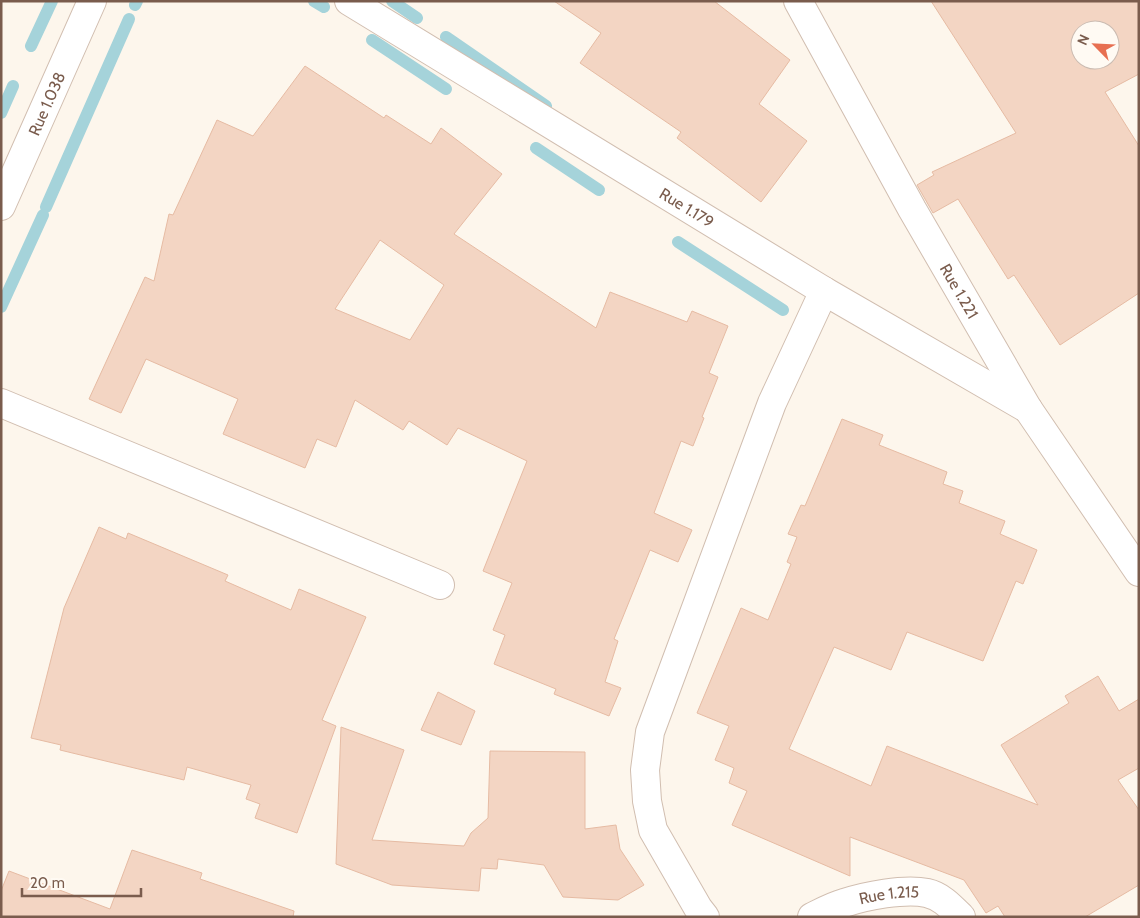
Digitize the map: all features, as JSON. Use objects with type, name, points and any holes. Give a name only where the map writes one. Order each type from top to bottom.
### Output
[{"type":"street","name":"Rue 1.038","points":[[1,206],[92,1]]},
{"type":"street","name":"Rue 1.179","points":[[348,1],[824,291],[1028,409]]},
{"type":"street","name":"Rue 1.221","points":[[798,1],[912,209],[1028,409],[1139,572]]},
{"type":"street","points":[[705,917],[653,830],[647,801],[645,770],[650,732],[772,403],[824,291]]},
{"type":"street","points":[[1,403],[440,585]]},
{"type":"street","name":"Rue 1.215","points":[[812,917],[844,903],[898,891],[926,893],[938,897],[961,917]]},
{"type":"building","points":[[554,1],[714,1],[790,60],[759,104],[807,141],[761,202],[677,138],[681,132],[580,63],[601,33]]},
{"type":"building","points":[[931,1],[1139,1],[1139,74],[1105,92],[1139,146],[1139,293],[1060,345],[1014,275],[1008,279],[958,199],[933,213],[917,185],[934,175],[932,172],[1016,133]]},
{"type":"building","points":[[305,66],[384,118],[386,115],[431,144],[441,128],[502,174],[454,234],[596,328],[610,292],[687,322],[692,311],[728,326],[709,373],[718,377],[693,446],[681,441],[654,513],[692,530],[678,562],[650,550],[614,639],[618,641],[605,682],[621,688],[609,716],[554,694],[556,689],[494,664],[505,635],[493,630],[512,583],[483,571],[527,461],[458,428],[447,445],[409,421],[403,430],[355,400],[336,447],[317,439],[305,468],[223,434],[238,399],[146,359],[121,413],[89,399],[145,277],[154,281],[169,214],[173,215],[217,120],[253,136]],"holes":[[[380,240],[444,285],[410,340],[335,309]]]},
{"type":"building","points":[[842,419],[883,435],[879,445],[947,472],[943,484],[963,491],[959,503],[1005,521],[1000,534],[1037,550],[1023,584],[1016,581],[983,661],[907,632],[891,670],[834,647],[789,749],[871,786],[887,746],[1038,805],[1001,745],[1069,703],[1065,696],[1098,676],[1119,711],[1139,699],[1139,768],[1118,780],[1139,810],[1139,885],[1085,917],[1005,917],[998,906],[986,913],[964,880],[850,837],[850,876],[732,825],[747,791],[729,783],[734,768],[715,760],[729,726],[697,713],[741,608],[768,620],[791,564],[787,562],[797,537],[788,534],[801,505],[805,506]]},
{"type":"building","points":[[99,527],[126,539],[128,533],[228,575],[225,581],[291,610],[299,589],[366,617],[322,720],[336,726],[297,833],[255,818],[260,804],[246,799],[251,785],[187,767],[184,780],[60,750],[61,745],[31,738],[64,608]]},
{"type":"building","points":[[438,692],[475,711],[461,745],[421,730]]},
{"type":"building","points":[[341,727],[404,750],[372,840],[464,846],[471,833],[488,818],[490,751],[585,752],[585,829],[616,825],[620,849],[644,885],[618,900],[563,897],[544,865],[498,859],[497,869],[481,868],[479,891],[392,885],[336,864]]},
{"type":"building","points":[[132,850],[202,873],[200,879],[294,911],[293,917],[1,917],[1,891],[9,871],[110,909]]},
{"type":"waterway","points":[[31,46],[52,1]]},
{"type":"waterway","points":[[135,5],[137,1]]},
{"type":"waterway","points":[[314,1],[324,7]]},
{"type":"waterway","points":[[392,1],[417,18]]},
{"type":"waterway","points":[[46,207],[129,19]]},
{"type":"waterway","points":[[446,37],[546,106]]},
{"type":"waterway","points":[[372,40],[446,89]]},
{"type":"waterway","points":[[1,113],[13,86]]},
{"type":"waterway","points":[[536,148],[599,190]]},
{"type":"waterway","points":[[1,307],[43,215]]},
{"type":"waterway","points":[[678,242],[783,310]]}]
